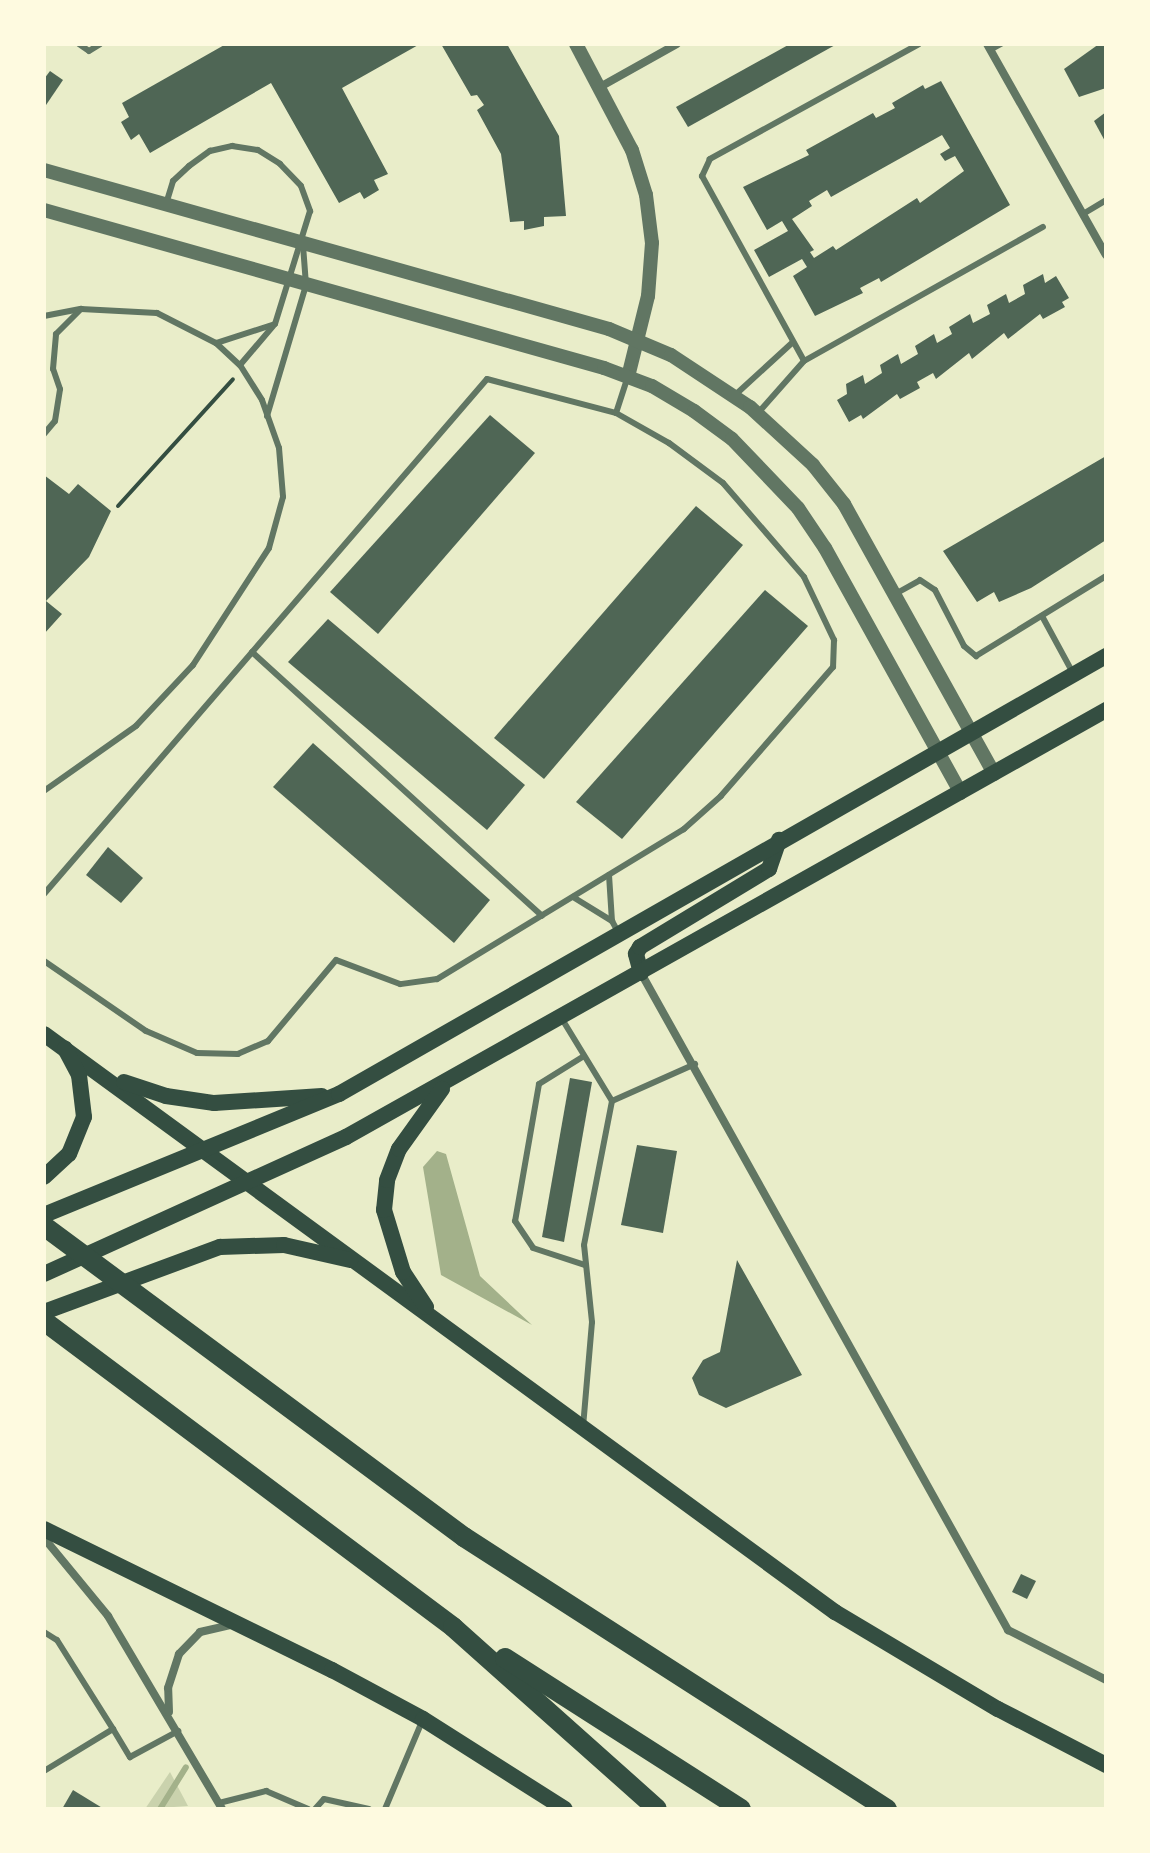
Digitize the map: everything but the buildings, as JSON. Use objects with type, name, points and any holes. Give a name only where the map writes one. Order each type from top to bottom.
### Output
[{"type":"highway","points":[[44,1226],[333,1444],[548,1595],[887,1809]]},
{"type":"highway","points":[[44,1321],[453,1627],[741,1809]]},
{"type":"highway","points":[[453,1627],[657,1809]]},
{"type":"main road","points":[[44,1215],[209,1150],[339,1094],[615,927],[779,840],[1106,656]]},
{"type":"main road","points":[[44,1274],[252,1182],[448,1082],[1106,710]]},
{"type":"main road","points":[[641,973],[636,954],[640,947],[769,869],[779,840]]},
{"type":"main road","points":[[44,1034],[209,1150],[583,1431],[835,1612],[998,1709],[1106,1765]]},
{"type":"main road","points":[[44,1177],[69,1154],[84,1117],[79,1075],[65,1047]]},
{"type":"main road","points":[[109,1078],[166,1096],[214,1103],[339,1094]]},
{"type":"main road","points":[[434,1319],[403,1272],[384,1210],[387,1180],[399,1149],[448,1082]]},
{"type":"main road","points":[[44,1312],[220,1247],[284,1245],[359,1263]]},
{"type":"main road","points":[[44,1529],[240,1623],[423,1719],[565,1809]]},
{"type":"street","points":[[576,44],[632,150],[646,195],[652,243],[640,342],[628,377]]},
{"type":"street","points":[[600,87],[677,44]]},
{"type":"street","points":[[989,47],[1106,255]]},
{"type":"street","points":[[44,170],[640,342],[734,396],[758,413],[813,465],[844,504],[897,593],[994,774]]},
{"type":"street","points":[[44,210],[652,386],[732,439],[798,508],[961,793]]},
{"type":"street","points":[[641,973],[695,1064],[1008,1630],[1106,1680]]},
{"type":"street","points":[[44,1538],[91,1590],[146,1684],[169,1713],[221,1806]]},
{"type":"street","points":[[169,1713],[171,1671],[188,1642],[216,1626],[240,1623]]},
{"type":"lane","points":[[79,44],[89,51],[100,44]]},
{"type":"lane","points":[[804,361],[702,176],[710,159],[919,44]]},
{"type":"lane","points":[[989,47],[1001,44]]},
{"type":"lane","points":[[165,204],[173,181],[210,151],[232,146],[258,150],[301,186],[310,211],[303,243],[287,279],[275,324],[240,365]]},
{"type":"lane","points":[[1083,214],[1106,200]]},
{"type":"lane","points":[[758,413],[804,361],[1043,227]]},
{"type":"lane","points":[[267,416],[306,285],[303,243]]},
{"type":"lane","points":[[44,316],[81,309],[157,313],[216,343],[240,365],[267,416],[279,448],[283,497],[269,548],[237,605],[193,665],[136,726],[44,791]]},
{"type":"lane","points":[[44,434],[55,421],[60,389],[53,369],[56,334],[81,309]]},
{"type":"lane","points":[[216,343],[275,324]]},
{"type":"lane","points":[[734,396],[793,342]]},
{"type":"lane","points":[[616,413],[628,377]]},
{"type":"lane","points":[[44,894],[487,379],[616,413],[669,443],[723,483],[804,577],[834,640],[833,667],[721,796],[684,829],[437,979],[400,984],[336,960],[268,1041],[238,1054],[197,1053],[146,1031],[44,961]]},
{"type":"lane","points":[[897,593],[920,580],[935,590],[964,646],[976,656],[1106,576]]},
{"type":"lane","points":[[1042,616],[1074,674]]},
{"type":"lane","points":[[252,652],[542,916]]},
{"type":"lane","points":[[609,875],[615,927]]},
{"type":"lane","points":[[573,897],[615,927]]},
{"type":"lane","points":[[562,1019],[612,1101],[584,1245],[592,1322],[583,1431]]},
{"type":"lane","points":[[584,1056],[539,1084],[515,1221],[533,1248],[585,1265]]},
{"type":"lane","points":[[612,1101],[695,1064]]},
{"type":"lane","points":[[44,1632],[57,1640],[130,1757],[179,1730]]},
{"type":"lane","points":[[385,1809],[423,1719]]},
{"type":"lane","points":[[44,1771],[113,1729]]},
{"type":"lane","points":[[221,1806],[266,1791],[308,1809]]},
{"type":"lane","points":[[315,1809],[324,1799],[369,1809]]},
{"type":"path","points":[[118,506],[233,379]]},
{"type":"shaded area","points":[[437,1151],[446,1154],[480,1276],[532,1325],[441,1275],[423,1167]]},
{"type":"shaded area","points":[[170,1772],[188,1806],[145,1809]]},
{"type":"waterway","points":[[160,1809],[186,1767]]}]
